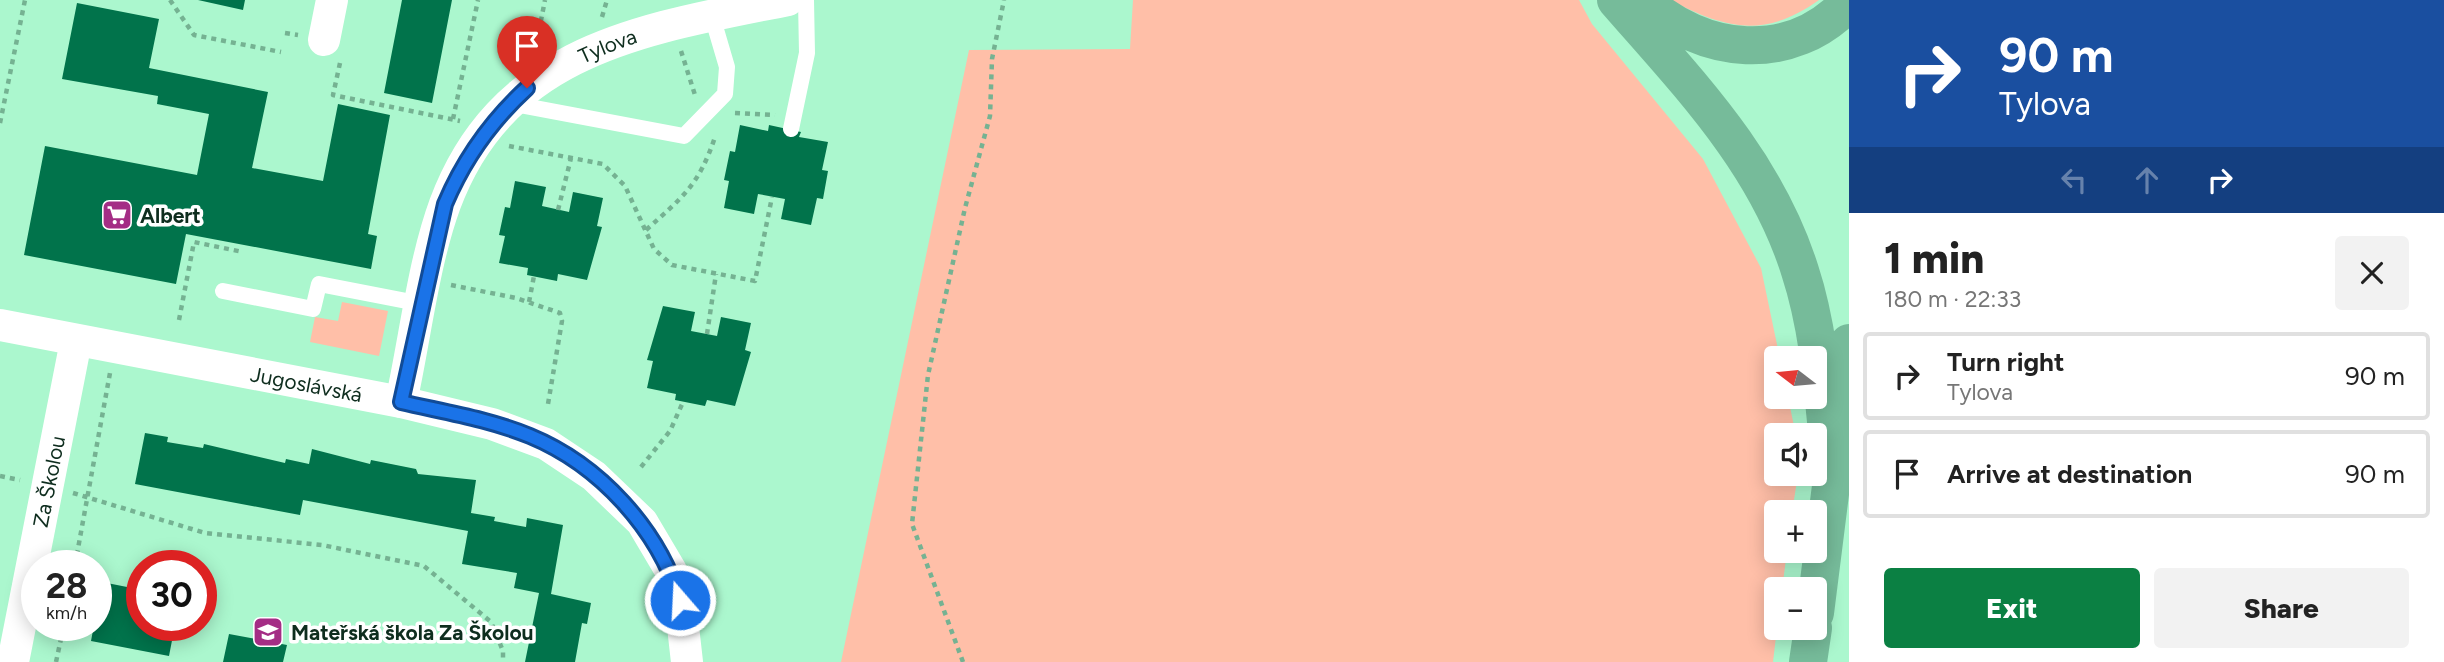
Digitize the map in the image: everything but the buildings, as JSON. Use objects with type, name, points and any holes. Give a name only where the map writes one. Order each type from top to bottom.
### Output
[{"type":"highway","points":[[1616,0],[1720,120],[1775,208],[1800,271],[1811,313],[1832,482]]},
{"type":"highway","points":[[1643,0],[1689,33],[1738,45],[1776,43],[1813,31],[1835,16],[1849,2]]},
{"type":"highway","points":[[1820,577],[1849,343]]},
{"type":"highway","points":[[1808,662],[1811,640]]},
{"type":"street","points":[[332,0],[333,48]]},
{"type":"street","name":"Tylova","points":[[401,402],[433,294],[445,204],[459,174],[492,138],[511,103],[542,76],[568,60],[635,35],[788,0]]},
{"type":"street","name":"Jugoslávská","points":[[0,325],[401,402],[528,435],[594,476],[642,522],[671,571],[685,622],[687,662]]},
{"type":"street","name":"Za Školou","points":[[13,662],[76,341]]},
{"type":"lane","points":[[792,123],[807,53],[806,0]]},
{"type":"lane","points":[[511,103],[684,136],[718,110],[725,94],[727,67],[712,16]]},
{"type":"lane","points":[[223,291],[313,309],[319,284],[433,294]]},
{"type":"path","points":[[0,123],[25,0]]},
{"type":"path","points":[[170,0],[194,35],[281,52]]},
{"type":"path","points":[[453,119],[478,0]]},
{"type":"path","points":[[532,64],[545,0]]},
{"type":"path","points":[[963,662],[912,524],[928,375],[965,208],[990,116],[992,59],[1004,0]]},
{"type":"path","points":[[679,44],[692,93],[718,110],[792,123]]},
{"type":"path","points":[[333,48],[333,95],[472,123],[492,138],[603,164],[625,186],[654,249],[672,265],[755,281],[772,197]]},
{"type":"path","points":[[646,230],[689,192],[706,164],[718,110]]},
{"type":"path","points":[[558,209],[570,158]]},
{"type":"path","points":[[179,320],[194,242],[243,252]]},
{"type":"path","points":[[707,334],[716,274]]},
{"type":"path","points":[[529,302],[534,276]]},
{"type":"path","points":[[433,294],[529,302],[560,313],[562,321],[548,404]]},
{"type":"path","points":[[78,550],[114,348]]},
{"type":"path","points":[[641,467],[670,431],[683,402]]},
{"type":"path","points":[[0,476],[48,485],[205,533],[322,545],[424,566],[491,622],[503,651],[503,662]]},
{"type":"path","points":[[56,662],[61,641]]},
{"type":"shaded area","points":[[1133,0],[1579,0],[1592,24],[1703,159],[1761,268],[1777,346],[1764,346],[1764,410],[1791,410],[1793,423],[1764,423],[1764,486],[1796,486],[1794,500],[1764,500],[1764,563],[1785,563],[1784,577],[1764,577],[1764,640],[1776,640],[1773,662],[841,662],[969,50],[1130,49]]},
{"type":"shaded area","points":[[1670,0],[1819,0],[1780,21],[1745,26],[1709,18]]},
{"type":"shaded area","points":[[342,302],[388,311],[379,356],[310,342],[315,317],[338,321]]},
{"type":"place","name":"Albert","points":[[117,215]]},
{"type":"place","name":"Mateřská škola Za Školou","points":[[268,632]]},
{"type":"route","points":[[527,88],[511,103],[472,151],[445,204],[401,402],[528,435],[579,464],[642,522],[671,571],[680,600]]}]
